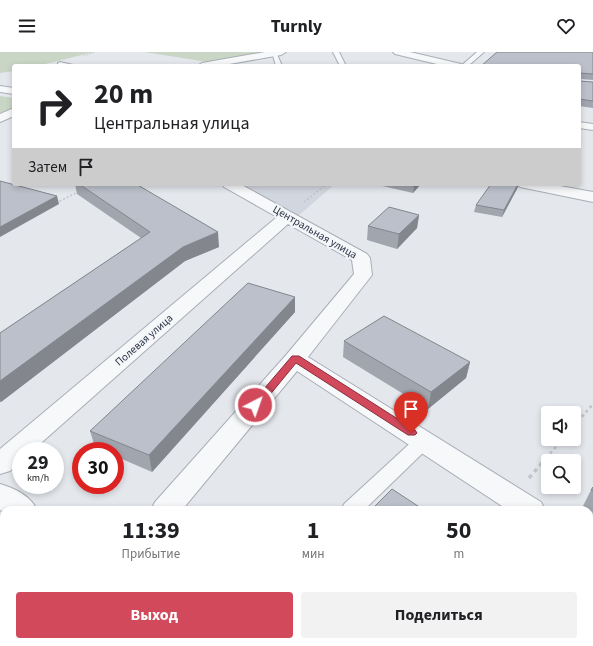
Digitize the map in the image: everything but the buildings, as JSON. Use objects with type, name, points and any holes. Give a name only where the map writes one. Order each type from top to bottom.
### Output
[{"type":"street","points":[[398,52],[449,64]]},
{"type":"street","points":[[214,64],[278,53]]},
{"type":"street","points":[[0,89],[12,91]]},
{"type":"street","points":[[0,118],[12,113]]},
{"type":"street","name":"Центральная улица","points":[[233,186],[361,258],[363,275],[295,358]]},
{"type":"street","points":[[535,186],[593,197]]},
{"type":"street","name":"Полевая улица","points":[[0,464],[288,216]]},
{"type":"street","points":[[167,506],[295,358],[525,506]]},
{"type":"street","points":[[0,495],[17,506]]},
{"type":"lane","points":[[336,52],[342,64]]},
{"type":"lane","points":[[466,64],[481,52]]},
{"type":"lane","points":[[278,53],[279,64]]},
{"type":"lane","points":[[581,125],[593,127]]},
{"type":"lane","points":[[354,506],[424,441]]},
{"type":"path","points":[[288,216],[325,186]]},
{"type":"path","points":[[55,203],[84,190]]},
{"type":"path","points":[[581,418],[593,404]]},
{"type":"path","points":[[512,498],[557,446]]},
{"type":"shaded area","points":[[243,186],[333,186],[297,217]]},
{"type":"green space","points":[[0,52],[94,52],[45,64],[12,64],[12,71],[0,73]]},
{"type":"green space","points":[[144,52],[279,52],[214,63]]},
{"type":"green space","points":[[0,96],[12,98],[12,111],[0,114]]},
{"type":"route","points":[[255,405],[295,358],[411,433]]}]
